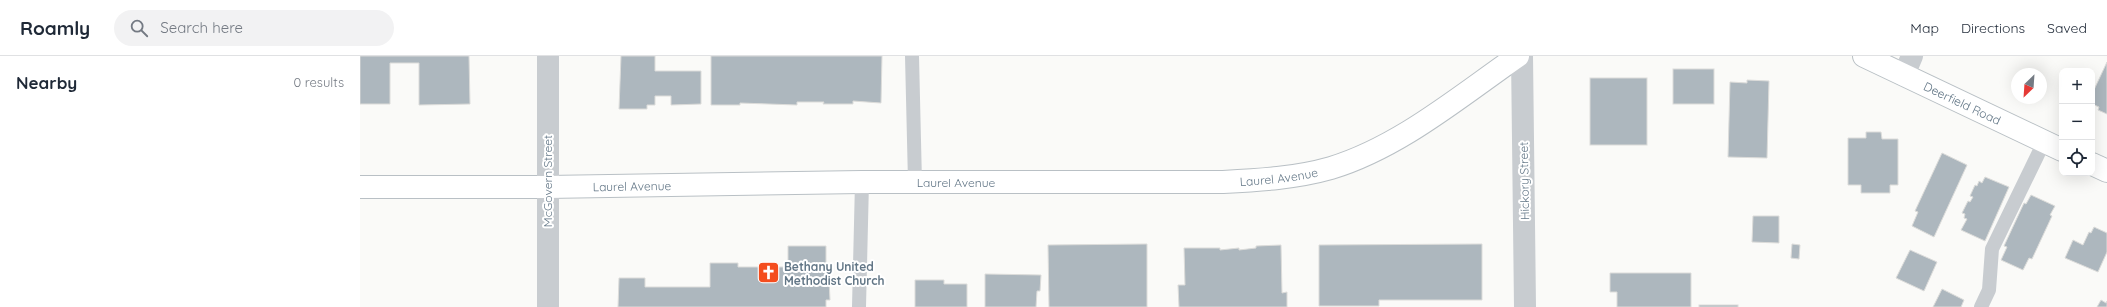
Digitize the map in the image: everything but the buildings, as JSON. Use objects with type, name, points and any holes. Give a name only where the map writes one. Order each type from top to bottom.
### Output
[{"type":"street","name":"McGovern Street","points":[[548,56],[548,307]]},
{"type":"street","name":"Laurel Avenue","points":[[360,188],[547,187],[862,182],[1223,182],[1278,179],[1331,168],[1365,155],[1410,131],[1518,56]]},
{"type":"street","name":"Hickory Street","points":[[1522,56],[1525,307]]},
{"type":"street","name":"Deerfield Road","points":[[1864,56],[1908,66],[2053,146]]},
{"type":"street","points":[[2095,165],[2107,171]]},
{"type":"lane","points":[[912,56],[915,182]]},
{"type":"lane","points":[[1981,307],[1989,290],[1992,249],[2053,146]]},
{"type":"lane","points":[[859,307],[862,182]]},
{"type":"place","name":"Bethany United Methodist Church","points":[[768,273]]}]
